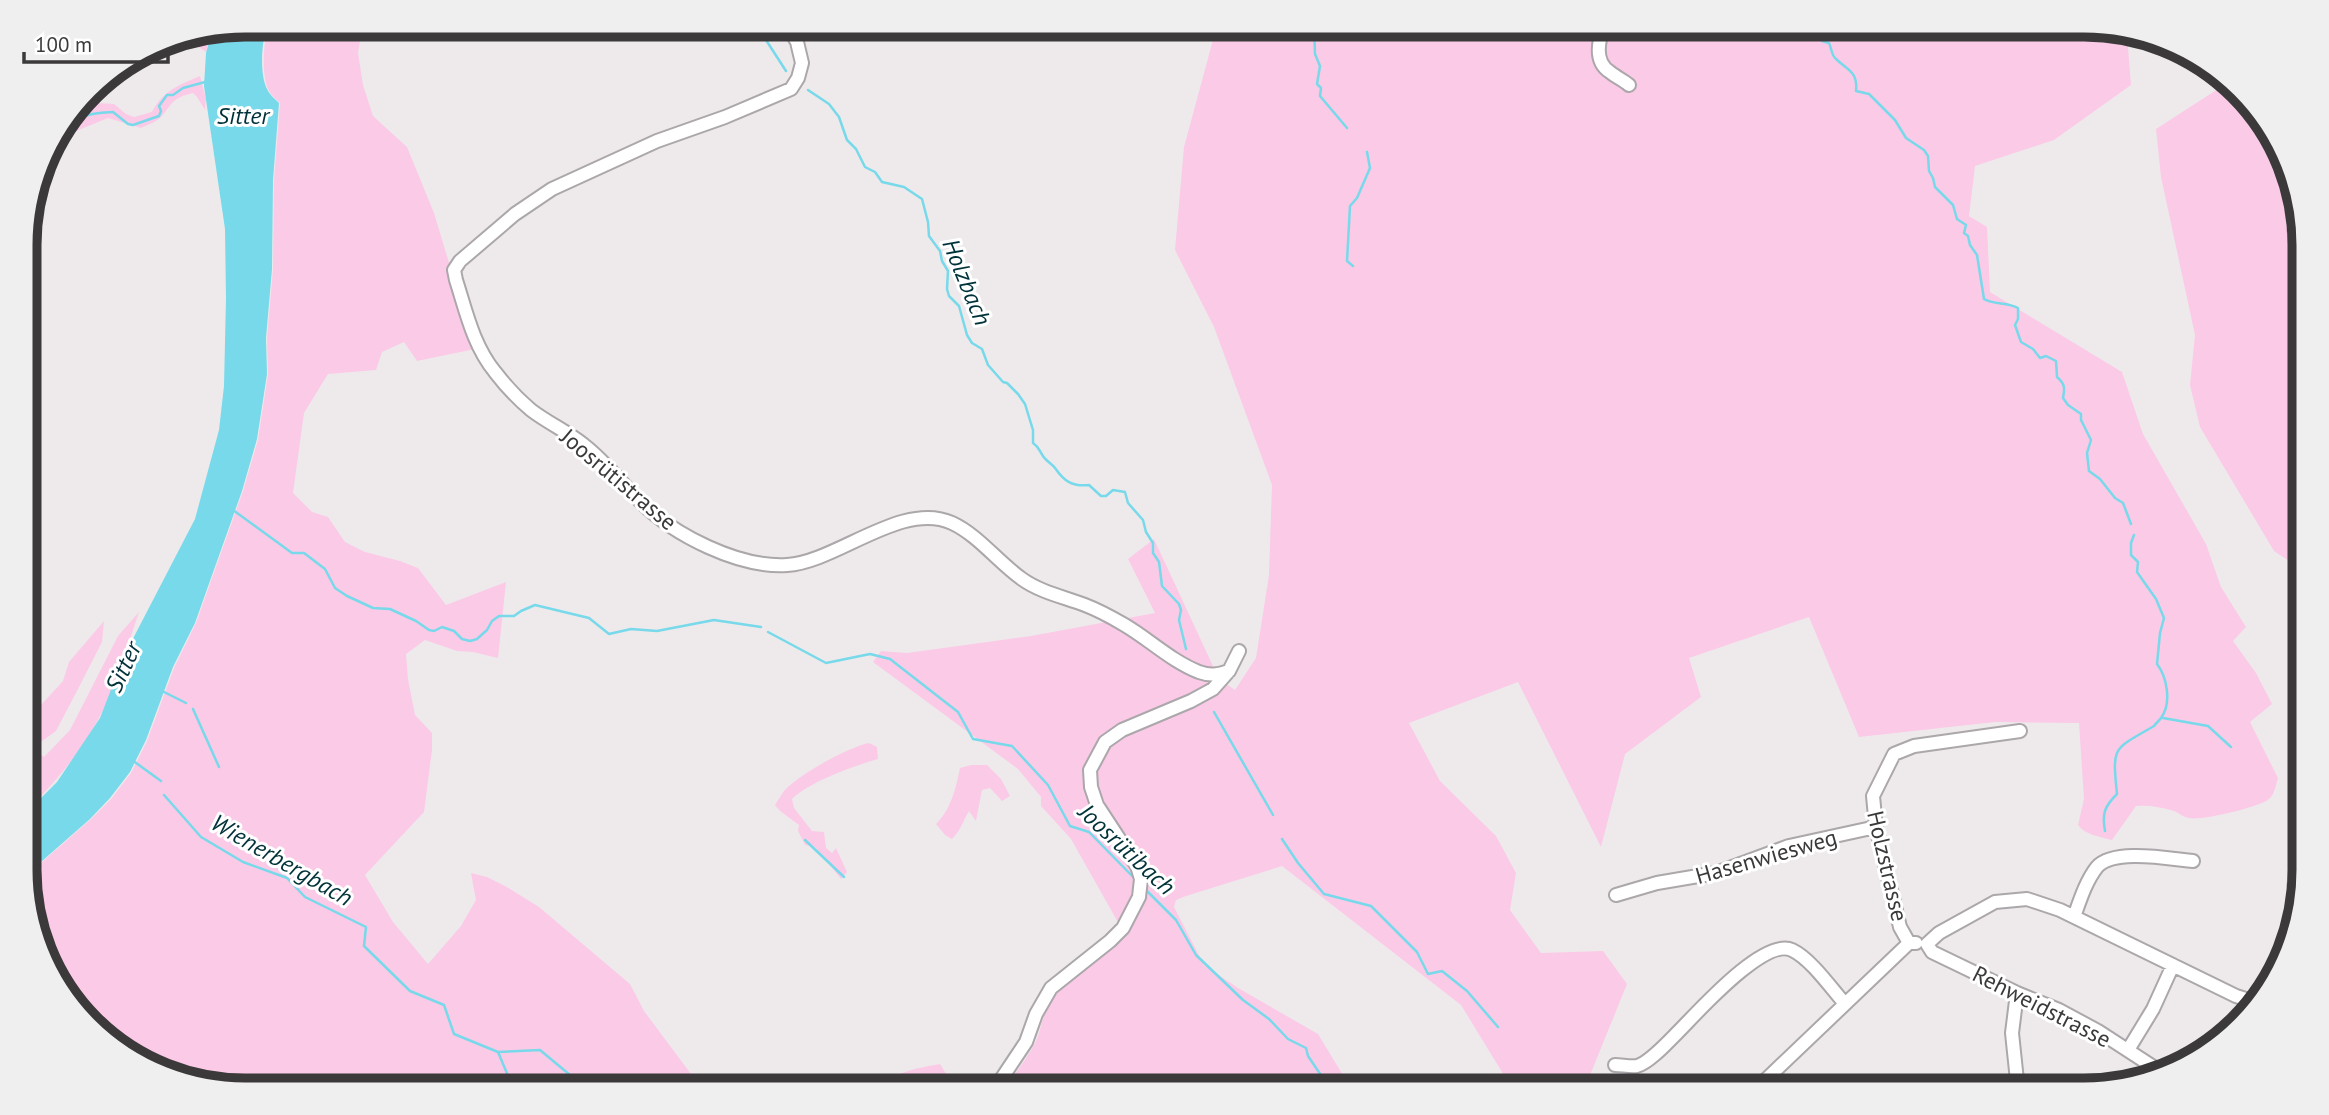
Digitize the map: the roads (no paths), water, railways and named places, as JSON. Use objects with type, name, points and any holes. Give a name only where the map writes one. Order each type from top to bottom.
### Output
[{"type":"street","name":"Joosrütistrasse","points":[[794,37],[802,63],[798,78],[791,89],[725,117],[657,141],[552,189],[516,214],[460,261],[454,270],[456,280],[483,355],[495,372],[530,409],[585,445],[642,504],[660,518],[710,548],[764,565],[810,562],[875,532],[921,518],[937,518],[952,523],[967,533],[1024,581],[1088,606],[1124,624],[1196,671],[1210,676],[1229,671]]},
{"type":"street","points":[[1600,37],[1600,58],[1606,70],[1629,85]]},
{"type":"street","points":[[1002,1078],[1026,1042],[1036,1014],[1051,988],[1124,928],[1139,897],[1137,866],[1097,805],[1091,787],[1090,770],[1105,742],[1122,730],[1213,689],[1229,671],[1239,651]]},
{"type":"street","name":"Holzstrasse","points":[[1909,943],[1900,926],[1876,827],[1873,796],[1894,754],[1914,746],[2020,731]]},
{"type":"street","name":"Hasenwiesweg","points":[[1616,895],[1657,883],[1716,873],[1789,846],[1876,827]]},
{"type":"street","points":[[2074,917],[2091,877],[2099,865],[2109,859],[2129,856],[2193,861]]},
{"type":"street","points":[[1927,944],[1938,933],[1986,906],[2027,899],[2074,917],[2247,999]]},
{"type":"street","name":"Holzstrasse","points":[[1768,1078],[1909,943],[1927,944]]},
{"type":"street","name":"Rehweidstrasse","points":[[1927,944],[1932,952],[2059,1010],[2153,1066]]},
{"type":"street","points":[[1615,1065],[1639,1066],[1662,1049],[1726,984],[1763,954],[1774,949],[1785,947],[1795,951],[1845,1004]]},
{"type":"street","points":[[2128,1050],[2173,965]]},
{"type":"street","points":[[2017,993],[2012,1033],[2017,1078]]},
{"type":"water","name":"Sitter","points":[[265,37],[262,66],[264,82],[279,103],[273,180],[272,269],[266,338],[267,374],[257,439],[242,491],[195,623],[173,667],[146,740],[130,772],[90,819],[37,865],[37,802],[57,782],[100,718],[124,656],[195,519],[219,430],[224,386],[225,229],[204,86],[209,40]]},
{"type":"waterway","name":"Holzbach","points":[[765,37],[786,71]]},
{"type":"waterway","points":[[1314,37],[1315,54],[1320,66],[1317,84],[1321,88],[1320,96],[1347,128]]},
{"type":"waterway","points":[[1819,37],[1829,43],[1834,57],[1853,75],[1856,91],[1869,94],[1895,120],[1906,138],[1924,150],[1928,156],[1929,171],[1935,187],[1953,205],[1957,219],[1966,225],[1964,233],[1977,255],[1984,299],[2018,308],[2015,325],[2021,342],[2033,349],[2040,358],[2046,356],[2056,361],[2057,377],[2064,386],[2063,398],[2081,414],[2081,420],[2091,440],[2087,453],[2089,471],[2123,503],[2131,524]]},
{"type":"waterway","points":[[80,119],[113,112],[133,125],[159,116],[159,106],[167,95],[205,82]]},
{"type":"waterway","name":"Holzbach","points":[[808,90],[829,104],[839,117],[847,140],[856,149],[865,167],[875,172],[882,182],[904,187],[922,199],[929,236],[940,251],[948,271],[949,296],[959,306],[967,335],[972,343],[982,349],[988,365],[1025,404],[1033,430],[1033,443],[1044,458],[1065,480],[1073,484],[1089,485],[1101,496],[1106,496],[1113,490],[1125,492],[1128,503],[1143,520],[1153,543],[1162,586],[1179,604],[1179,620],[1186,649]]},
{"type":"waterway","points":[[1353,266],[1347,261],[1350,206],[1357,198],[1370,168],[1367,152]]},
{"type":"waterway","name":"Joosrütibach","points":[[233,510],[292,553],[304,553],[325,569],[335,588],[347,596],[373,608],[390,609],[429,630],[442,627],[454,631],[462,639],[470,641],[477,639],[499,616],[514,616],[535,605],[589,618],[609,634],[631,629],[657,631],[714,620],[761,627]]},
{"type":"waterway","points":[[2105,831],[2105,811],[2117,794],[2115,766],[2118,751],[2130,740],[2154,726],[2164,712],[2167,698],[2166,683],[2157,664],[2164,618],[2156,599],[2137,572],[2138,562],[2131,555],[2134,535]]},
{"type":"waterway","name":"Joosrütibach","points":[[768,632],[826,663],[870,654],[890,659],[958,712],[973,739],[1012,746],[1048,785],[1070,826],[1089,832],[1137,881]]},
{"type":"waterway","name":"Wienerbergbach","points":[[164,692],[186,703]]},
{"type":"waterway","name":"Wienerbergbach","points":[[193,709],[219,767]]},
{"type":"waterway","name":"Holzbach","points":[[1214,712],[1273,815]]},
{"type":"waterway","points":[[2163,718],[2208,726],[2231,747]]},
{"type":"waterway","name":"Wienerbergbach","points":[[132,760],[161,781]]},
{"type":"waterway","name":"Wienerbergbach","points":[[164,795],[201,837],[243,862],[287,878],[305,897],[366,927],[364,946],[410,991],[444,1005],[454,1034],[498,1052],[540,1050],[574,1078]]},
{"type":"waterway","name":"Holzbach","points":[[1282,839],[1324,894],[1371,906],[1417,952],[1428,974],[1442,971],[1467,991],[1498,1027]]},
{"type":"waterway","points":[[805,840],[844,877]]},
{"type":"waterway","name":"Joosrütibach","points":[[1144,888],[1176,920],[1196,955],[1288,1039],[1306,1048],[1308,1056],[1323,1078]]},
{"type":"waterway","name":"Wienerbergbach","points":[[498,1052],[509,1078]]}]
